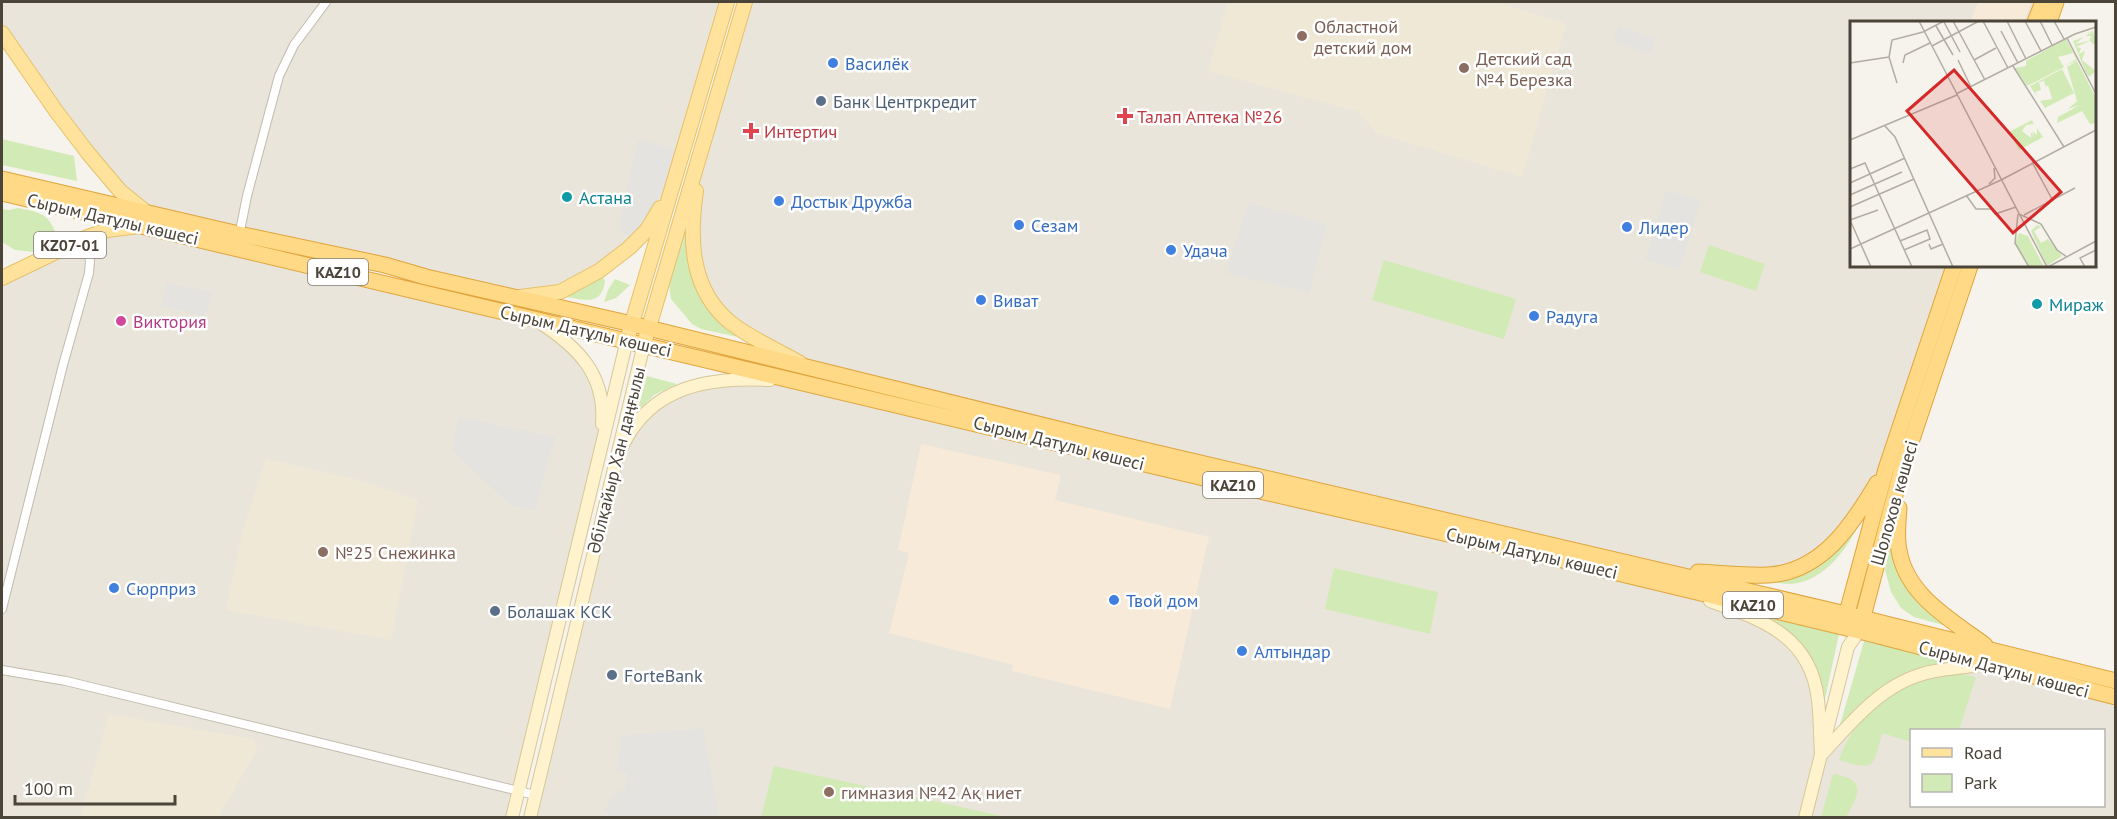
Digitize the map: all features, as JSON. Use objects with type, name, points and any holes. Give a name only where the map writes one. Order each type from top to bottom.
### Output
[{"type":"highway","points":[[2035,21],[2043,2]]},
{"type":"highway","points":[[2049,21],[2056,2]]},
{"type":"highway","name":"Сырым Датұлы көшесі","points":[[2,179],[144,219],[238,241],[533,318],[644,344],[807,375],[1119,444],[1516,543],[1990,657],[2115,681]]},
{"type":"highway","name":"Сырым Датұлы көшесі","points":[[2,193],[144,219]]},
{"type":"highway","name":"Сырым Датұлы көшесі","points":[[238,241],[386,265],[426,277],[648,328],[807,375]]},
{"type":"highway","name":"Шолохов көшесі","points":[[1861,625],[1893,471],[1922,360],[1954,267]]},
{"type":"highway","name":"Шолохов көшесі","points":[[1893,471],[1928,390],[1970,267]]},
{"type":"highway","points":[[1664,577],[1768,575],[1788,571],[1816,559],[1839,538],[1893,471]]},
{"type":"highway","points":[[1845,621],[1893,471]]},
{"type":"highway","points":[[1893,471],[1899,551],[1910,580],[1930,604],[1990,657]]},
{"type":"highway","name":"Сырым Датұлы көшесі","points":[[1990,657],[2115,697]]},
{"type":"main road","name":"Әбілқайыр Хан даңғылы","points":[[512,818],[627,340],[727,2]]},
{"type":"main road","name":"Әбілқайыр Хан даңғылы","points":[[530,818],[648,328],[745,2]]},
{"type":"main road","points":[[3,37],[56,111],[144,219]]},
{"type":"main road","points":[[702,147],[694,203],[693,254],[695,268],[706,293],[731,323],[807,375]]},
{"type":"main road","points":[[518,297],[560,292],[598,271],[629,248],[647,230],[672,189]]},
{"type":"main road","name":"KZ07-01","points":[[2,278],[85,238],[144,219]]},
{"type":"main road","points":[[533,318],[569,344],[598,382],[603,413],[599,458]]},
{"type":"main road","points":[[615,462],[628,436],[651,406],[684,388],[708,382],[807,375]]},
{"type":"main road","points":[[1664,577],[1760,619],[1783,634],[1795,647],[1806,661],[1814,680],[1818,700],[1821,755]]},
{"type":"main road","points":[[1845,621],[1848,647]]},
{"type":"main road","points":[[1805,818],[1848,647],[1861,625]]},
{"type":"main road","points":[[1821,755],[1869,704],[1895,685],[1935,671],[1964,668],[1990,657]]},
{"type":"street","points":[[238,241],[279,76],[294,45],[326,2]]},
{"type":"street","points":[[2,609],[63,365],[89,273],[90,261],[85,238]]},
{"type":"street","points":[[2,670],[66,681],[535,795]]},
{"type":"shaded area","points":[[2,2],[727,2],[672,189],[647,230],[560,292],[518,297],[146,212],[120,191],[2,33]]},
{"type":"shaded area","points":[[745,2],[2043,2],[2035,21],[1850,21],[1850,267],[1954,267],[1886,469],[1839,538],[1788,571],[1665,571],[809,368],[744,332],[706,293],[694,203],[702,147]]},
{"type":"shaded area","name":"Детский сад №4 Березка","points":[[1228,2],[1495,2],[1566,24],[1522,177],[1376,133],[1359,112],[1208,71]]},
{"type":"shaded area","points":[[1978,2],[2031,2],[2024,21],[1970,21]]},
{"type":"shaded area","points":[[1618,26],[1655,38],[1650,54],[1613,42]]},
{"type":"shaded area","points":[[638,139],[675,149],[664,188],[642,227],[629,237],[618,228]]},
{"type":"shaded area","points":[[1666,190],[1701,200],[1680,270],[1645,260]]},
{"type":"shaded area","points":[[1248,203],[1327,224],[1309,293],[1226,273]]},
{"type":"shaded area","points":[[143,226],[533,318],[564,340],[601,397],[599,458],[512,817],[2,818],[2,278],[85,238]]},
{"type":"shaded area","points":[[167,283],[212,292],[205,316],[161,306]]},
{"type":"shaded area","points":[[805,382],[1662,583],[1783,634],[1814,680],[1820,754],[1882,693],[1987,664],[2115,697],[2115,817],[530,818],[615,462],[640,418],[684,389]]},
{"type":"shaded area","points":[[459,417],[555,437],[535,511],[510,505],[452,450]]},
{"type":"shaded area","points":[[921,444],[1061,475],[1055,500],[1209,537],[1170,709],[1012,671],[1013,665],[889,633],[909,553],[898,550]]},
{"type":"shaded area","name":"№25 Снежинка","points":[[266,459],[355,479],[418,500],[391,640],[226,610],[243,530]]},
{"type":"shaded area","points":[[109,714],[253,739],[257,750],[218,817],[81,817]]},
{"type":"shaded area","points":[[703,728],[719,815],[717,817],[613,817],[604,811],[616,791],[625,791],[627,773],[617,772],[621,736]]},
{"type":"green space","points":[[2,139],[74,156],[77,181],[2,165]]},
{"type":"green space","points":[[18,208],[42,215],[50,222],[56,234],[34,252],[15,250],[2,242],[2,209]]},
{"type":"green space","points":[[688,215],[691,270],[747,339],[701,329],[692,324],[671,299],[669,283]]},
{"type":"green space","points":[[1709,245],[1765,264],[1756,291],[1700,272]]},
{"type":"green space","points":[[1384,260],[1516,299],[1504,339],[1372,300]]},
{"type":"green space","points":[[601,274],[605,281],[603,290],[595,298],[583,300],[562,296]]},
{"type":"green space","points":[[615,279],[630,285],[616,298],[604,302],[608,290]]},
{"type":"green space","points":[[647,376],[677,384],[654,395],[637,412]]},
{"type":"green space","points":[[1863,516],[1844,550],[1815,577],[1790,584],[1762,580],[1779,577]]},
{"type":"green space","points":[[1894,524],[1894,551],[1954,628],[1914,617],[1901,608],[1891,592],[1885,570]]},
{"type":"green space","points":[[1334,568],[1438,592],[1430,634],[1325,609]]},
{"type":"green space","points":[[1765,617],[1839,634],[1822,713],[1818,678]]},
{"type":"green space","points":[[1864,641],[1962,664],[1933,665],[1893,680],[1838,732]]},
{"type":"green space","points":[[1962,674],[1976,677],[1959,729],[1910,729],[1910,742],[1882,733],[1877,754],[1871,764],[1866,766],[1839,760],[1854,730],[1875,705],[1888,695],[1918,680],[1941,675]]},
{"type":"green space","name":"гимназия №42 Ақ ниет","points":[[774,766],[1006,817],[761,817]]},
{"type":"green space","points":[[1833,774],[1852,780],[1858,789],[1846,817],[1821,817]]},
{"type":"place","name":"Областной детский дом","points":[[1302,36]]},
{"type":"place","name":"Василёк","points":[[833,63]]},
{"type":"place","name":"Детский сад №4 Березка","points":[[1464,68]]},
{"type":"place","name":"Банк Центркредит","points":[[821,101]]},
{"type":"place","name":"Талап Аптека №26","points":[[1125,116]]},
{"type":"place","name":"Интертич","points":[[751,131]]},
{"type":"place","name":"Астана","points":[[567,197]]},
{"type":"place","name":"Достык Дружба","points":[[779,201]]},
{"type":"place","name":"Сезам","points":[[1019,225]]},
{"type":"place","name":"Лидер","points":[[1627,227]]},
{"type":"place","name":"Удача","points":[[1171,250]]},
{"type":"place","name":"Виват","points":[[981,300]]},
{"type":"place","name":"Мираж","points":[[2037,304]]},
{"type":"place","name":"Радуга","points":[[1534,316]]},
{"type":"place","name":"Виктория","points":[[121,321]]},
{"type":"place","name":"№25 Снежинка","points":[[323,552]]},
{"type":"place","name":"Сюрприз","points":[[114,588]]},
{"type":"place","name":"Твой дом","points":[[1114,600]]},
{"type":"place","name":"Болашак КСК","points":[[495,611]]},
{"type":"place","name":"Алтындар","points":[[1242,651]]},
{"type":"place","name":"ForteBank","points":[[612,675]]},
{"type":"place","name":"гимназия №42 Ақ ниет","points":[[829,792]]}]
